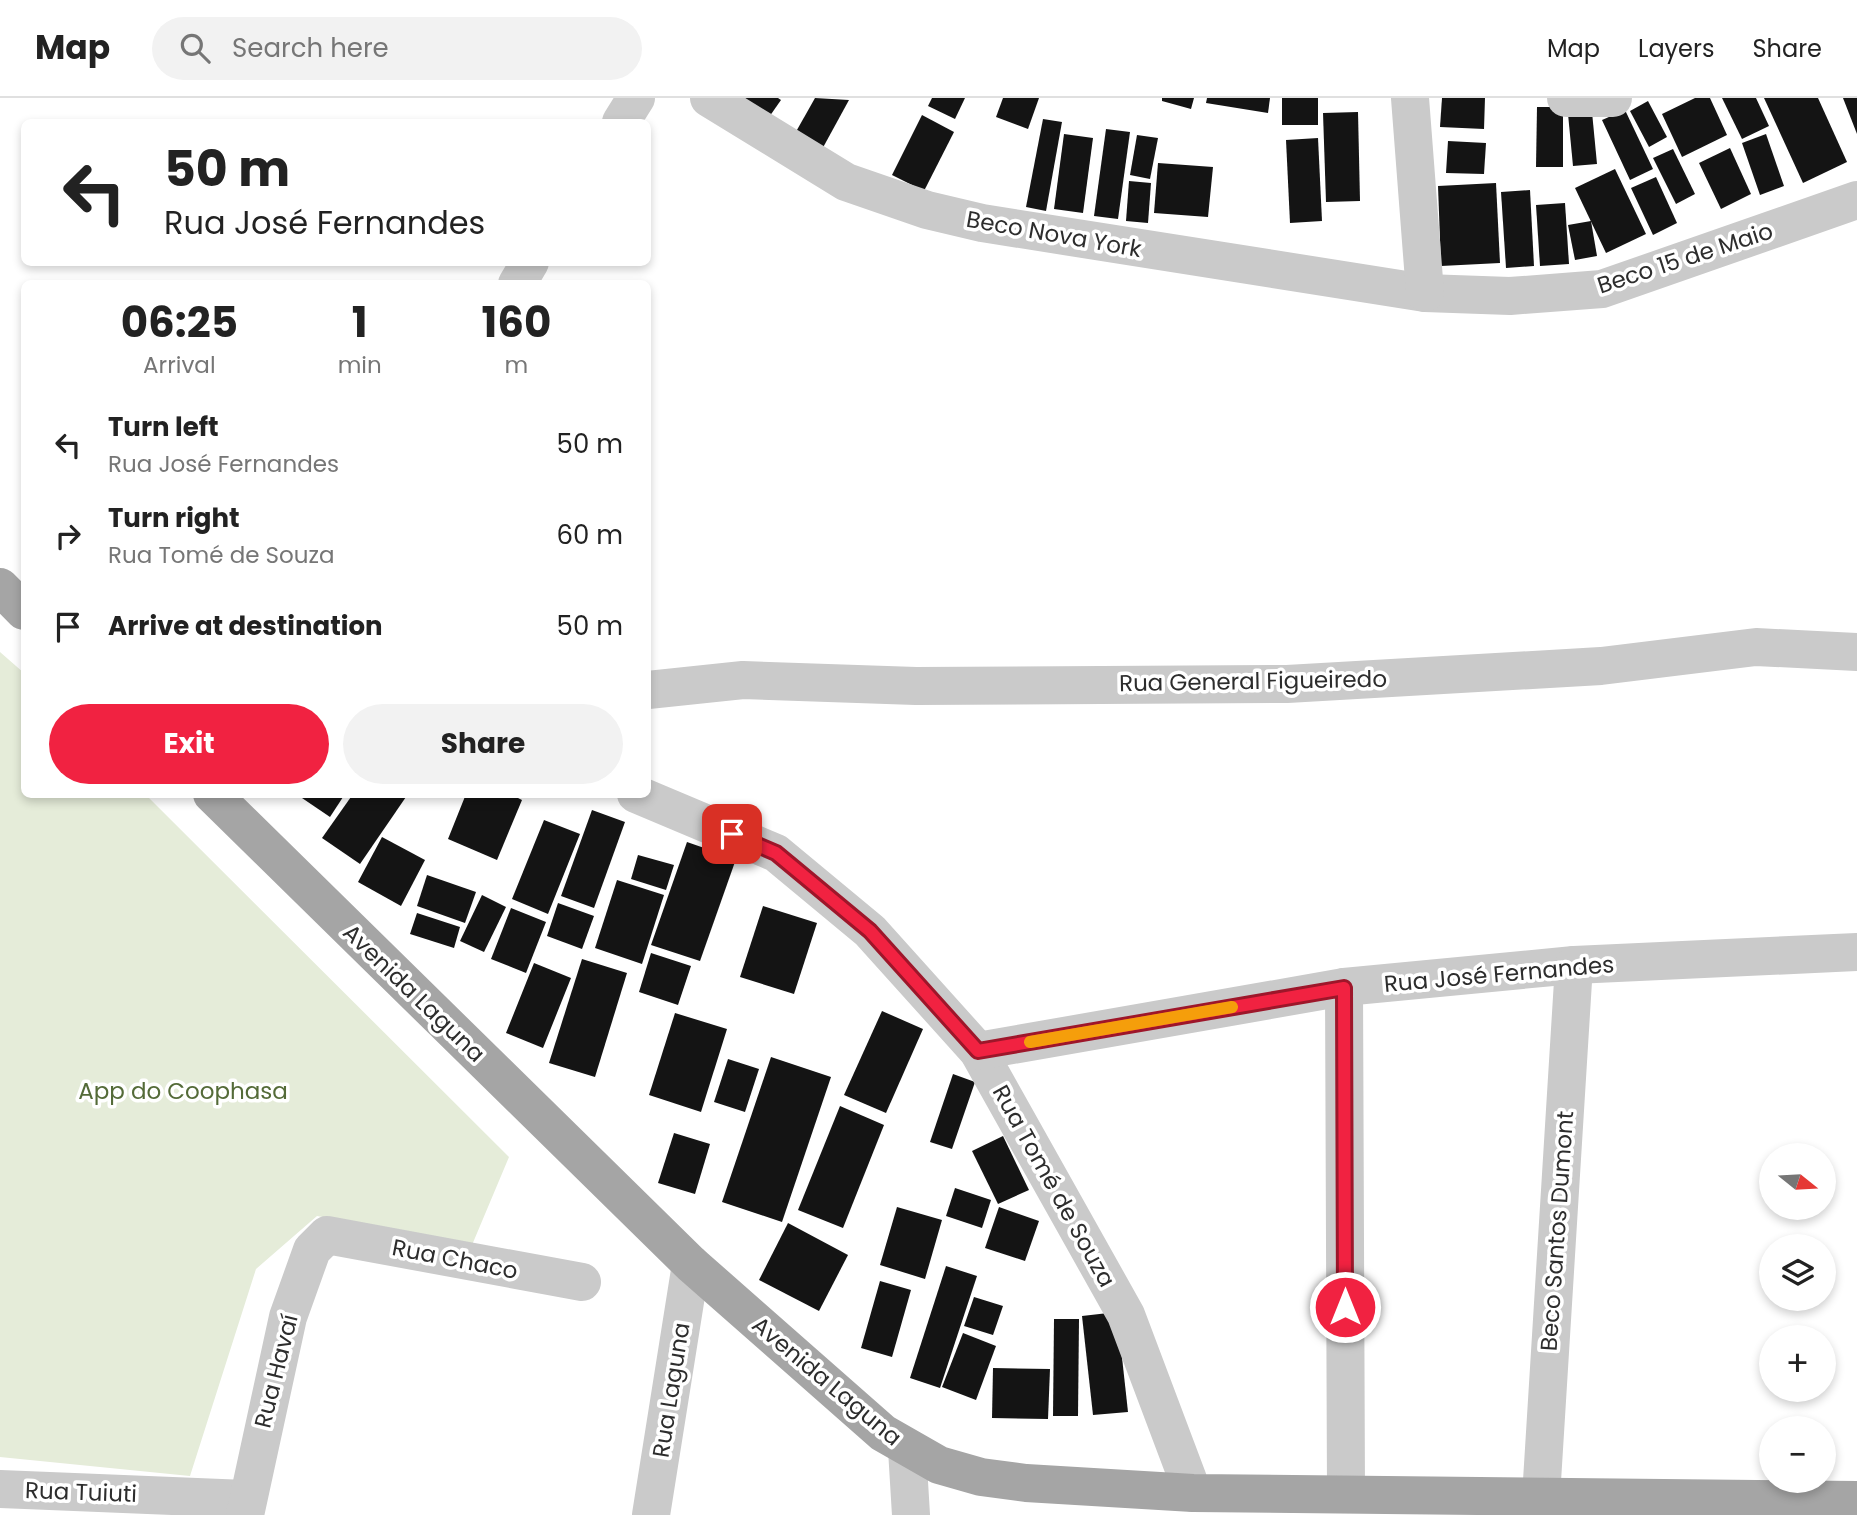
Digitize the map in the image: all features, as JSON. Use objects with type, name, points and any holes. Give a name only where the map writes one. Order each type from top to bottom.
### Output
[{"type":"main road","name":"Avenida Laguna","points":[[216,798],[691,1264],[883,1433],[939,1465],[1026,1483],[1193,1493],[1857,1500]]},
{"type":"street","points":[[623,119],[636,98]]},
{"type":"street","name":"Beco Nova York","points":[[709,98],[846,182],[927,211],[982,223],[1426,293]]},
{"type":"street","points":[[1410,98],[1426,293]]},
{"type":"street","points":[[1566,98],[1613,98]]},
{"type":"street","name":"Beco 15 de Maio","points":[[1426,293],[1510,296],[1602,289],[1857,200]]},
{"type":"street","name":"Rua General Figueiredo","points":[[651,690],[743,680],[916,686],[1287,684],[1601,666],[1756,647],[1857,652]]},
{"type":"street","name":"Rua Tomé de Souza","points":[[645,798],[776,853],[870,931],[978,1051],[1126,1315],[1193,1493]]},
{"type":"street","name":"Rua José Fernandes","points":[[978,1051],[1344,988],[1574,965],[1857,952]]},
{"type":"street","name":"Beco Santos Dumont","points":[[1541,1497],[1574,965]]},
{"type":"street","points":[[1344,988],[1346,1493]]},
{"type":"street","name":"Rua Chaco","points":[[327,1235],[582,1282]]},
{"type":"street","name":"Rua Havaí","points":[[245,1507],[288,1317],[312,1250],[327,1235]]},
{"type":"street","name":"Rua Laguna","points":[[651,1515],[691,1264]]},
{"type":"street","points":[[908,1449],[911,1515]]},
{"type":"street","name":"Rua Tuiuti","points":[[0,1489],[245,1507]]},
{"type":"green space","name":"App do Coophasa","points":[[0,652],[21,670],[21,798],[149,798],[509,1157],[472,1245],[317,1216],[256,1269],[190,1476],[0,1457]]},
{"type":"building","points":[[738,98],[778,98],[781,100],[767,120]]},
{"type":"building","points":[[815,98],[849,100],[820,153],[793,137]]},
{"type":"building","points":[[932,98],[965,98],[955,119],[928,106]]},
{"type":"building","points":[[1003,98],[1039,98],[1028,129],[996,117]]},
{"type":"building","points":[[1162,98],[1194,98],[1191,109],[1162,101]]},
{"type":"building","points":[[1207,98],[1270,98],[1268,113],[1206,103]]},
{"type":"building","points":[[1282,98],[1318,98],[1318,125],[1282,125]]},
{"type":"building","points":[[1442,98],[1485,98],[1484,129],[1440,127]]},
{"type":"building","points":[[1695,98],[1710,98],[1727,135],[1682,157],[1662,114]]},
{"type":"building","points":[[1722,98],[1756,98],[1769,126],[1742,139]]},
{"type":"building","points":[[1764,98],[1818,98],[1847,162],[1803,183]]},
{"type":"building","points":[[1843,98],[1857,98],[1857,134]]},
{"type":"building","points":[[1648,101],[1667,137],[1649,147],[1630,111]]},
{"type":"building","points":[[1537,107],[1563,107],[1563,167],[1536,167]]},
{"type":"building","points":[[1625,110],[1653,169],[1630,180],[1602,120]]},
{"type":"building","points":[[1358,112],[1360,201],[1326,202],[1323,113]]},
{"type":"building","points":[[1592,112],[1597,164],[1573,166],[1568,114]]},
{"type":"building","points":[[922,115],[954,132],[924,191],[892,175]]},
{"type":"building","points":[[1043,119],[1062,122],[1046,211],[1026,207]]},
{"type":"building","points":[[1106,129],[1130,132],[1118,219],[1094,216]]},
{"type":"building","points":[[1064,134],[1093,138],[1083,213],[1054,209]]},
{"type":"building","points":[[1766,134],[1784,186],[1760,195],[1742,143]]},
{"type":"building","points":[[1137,135],[1158,138],[1150,179],[1130,175]]},
{"type":"building","points":[[1318,138],[1322,221],[1290,223],[1286,140]]},
{"type":"building","points":[[1448,141],[1486,143],[1484,174],[1446,173]]},
{"type":"building","points":[[1730,148],[1751,194],[1721,209],[1699,163]]},
{"type":"building","points":[[1673,149],[1695,194],[1676,204],[1653,158]]},
{"type":"building","points":[[1158,163],[1213,167],[1208,217],[1154,213]]},
{"type":"building","points":[[1615,169],[1646,234],[1606,253],[1575,188]]},
{"type":"building","points":[[1656,177],[1677,223],[1653,235],[1631,188]]},
{"type":"building","points":[[1129,181],[1151,183],[1148,223],[1126,221]]},
{"type":"building","points":[[1496,183],[1500,263],[1441,266],[1438,186]]},
{"type":"building","points":[[1530,190],[1534,266],[1506,268],[1501,192]]},
{"type":"building","points":[[1565,203],[1569,264],[1540,266],[1536,205]]},
{"type":"building","points":[[1591,221],[1597,256],[1575,260],[1568,225]]},
{"type":"building","points":[[302,798],[342,798],[330,817]]},
{"type":"building","points":[[350,798],[405,798],[360,864],[322,838]]},
{"type":"building","points":[[464,798],[522,800],[497,860],[448,839]]},
{"type":"building","points":[[592,810],[625,822],[594,908],[561,896]]},
{"type":"building","points":[[544,820],[580,834],[548,914],[512,899]]},
{"type":"building","points":[[382,837],[425,860],[401,906],[358,882]]},
{"type":"building","points":[[687,842],[736,859],[700,961],[651,945]]},
{"type":"building","points":[[638,855],[674,865],[666,890],[631,879]]},
{"type":"building","points":[[427,875],[476,892],[465,923],[417,906]]},
{"type":"building","points":[[617,880],[664,895],[642,964],[595,948]]},
{"type":"building","points":[[482,895],[506,907],[484,952],[460,941]]},
{"type":"building","points":[[558,903],[594,916],[582,949],[547,936]]},
{"type":"building","points":[[763,906],[817,923],[794,994],[740,977]]},
{"type":"building","points":[[511,908],[546,922],[526,973],[491,959]]},
{"type":"building","points":[[417,913],[460,927],[454,948],[410,934]]},
{"type":"building","points":[[651,953],[691,966],[678,1005],[639,992]]},
{"type":"building","points":[[582,959],[627,973],[595,1077],[549,1063]]},
{"type":"building","points":[[534,963],[571,978],[543,1048],[506,1033]]},
{"type":"building","points":[[882,1011],[923,1029],[886,1113],[844,1095]]},
{"type":"building","points":[[675,1013],[727,1029],[701,1112],[649,1095]]},
{"type":"building","points":[[771,1057],[831,1077],[782,1222],[722,1202]]},
{"type":"building","points":[[728,1059],[759,1069],[745,1112],[714,1102]]},
{"type":"building","points":[[953,1074],[975,1082],[952,1149],[930,1142]]},
{"type":"building","points":[[840,1106],[884,1125],[843,1228],[798,1210]]},
{"type":"building","points":[[674,1133],[710,1144],[695,1194],[658,1183]]},
{"type":"building","points":[[1003,1136],[1029,1190],[998,1204],[972,1151]]},
{"type":"building","points":[[955,1188],[991,1200],[982,1228],[946,1216]]},
{"type":"building","points":[[897,1207],[942,1220],[925,1279],[880,1265]]},
{"type":"building","points":[[999,1207],[1039,1221],[1025,1261],[985,1248]]},
{"type":"building","points":[[788,1223],[848,1255],[819,1311],[759,1280]]},
{"type":"building","points":[[946,1266],[977,1276],[940,1388],[910,1378]]},
{"type":"building","points":[[880,1281],[911,1290],[892,1357],[861,1348]]},
{"type":"building","points":[[974,1297],[1003,1306],[993,1335],[964,1326]]},
{"type":"building","points":[[1117,1312],[1128,1412],[1093,1415],[1082,1316]]},
{"type":"building","points":[[1054,1319],[1079,1319],[1078,1416],[1053,1416]]},
{"type":"building","points":[[963,1333],[996,1346],[976,1400],[942,1387]]},
{"type":"building","points":[[993,1368],[1050,1369],[1048,1419],[992,1418]]},
{"type":"slow traffic","points":[[1030,1042],[1232,1007]]},
{"type":"route","points":[[732,834],[776,853],[870,931],[978,1051],[1344,988],[1345,1307]]}]
